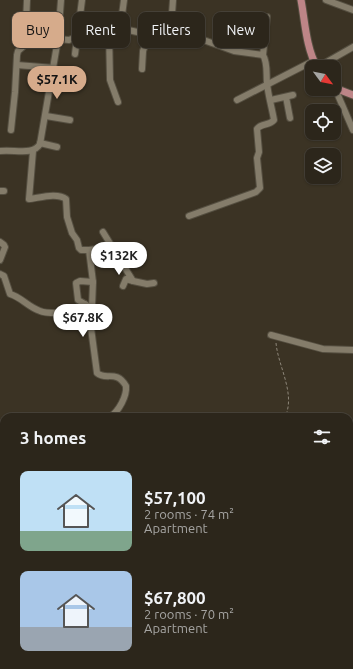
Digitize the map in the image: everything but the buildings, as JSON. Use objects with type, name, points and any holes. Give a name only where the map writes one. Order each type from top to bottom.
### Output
[{"type":"main road","points":[[301,0],[308,42],[314,60]]},
{"type":"main road","points":[[341,90],[353,95]]},
{"type":"street","points":[[11,130],[16,92],[18,51],[23,48],[26,41],[27,0]]},
{"type":"street","points":[[60,12],[61,0]]},
{"type":"street","points":[[80,12],[82,0]]},
{"type":"street","points":[[122,12],[124,0]]},
{"type":"street","points":[[173,0],[173,12]]},
{"type":"street","points":[[326,0],[353,10]]},
{"type":"street","points":[[205,41],[234,51],[263,55]]},
{"type":"street","points":[[330,60],[338,57],[353,47]]},
{"type":"street","points":[[0,151],[33,150],[37,148],[40,143],[46,116],[57,48]]},
{"type":"street","points":[[75,54],[76,48]]},
{"type":"street","points":[[109,48],[110,80],[118,102]]},
{"type":"street","points":[[142,69],[144,48]]},
{"type":"street","points":[[189,216],[256,192],[260,188],[257,158],[259,152],[257,129],[260,125],[273,122],[271,100],[267,84],[266,59],[263,55],[264,48]]},
{"type":"street","points":[[17,65],[54,68]]},
{"type":"street","points":[[237,100],[267,84],[305,69]]},
{"type":"street","points":[[271,100],[293,95]]},
{"type":"street","points":[[339,96],[353,130]]},
{"type":"street","points":[[286,97],[290,118]]},
{"type":"street","points":[[46,116],[70,120]]},
{"type":"street","points":[[40,143],[57,146]]},
{"type":"street","points":[[33,150],[29,199],[47,196],[65,198],[67,217],[79,248],[81,250],[90,250],[112,247]]},
{"type":"street","points":[[103,232],[120,263],[126,268],[133,281]]},
{"type":"street","points":[[0,242],[5,247],[0,260]]},
{"type":"street","points":[[90,250],[93,282],[92,307]]},
{"type":"street","points":[[0,274],[4,276],[10,294],[17,296],[22,302],[44,313],[74,312],[82,308],[84,304]]},
{"type":"street","points":[[123,286],[126,279],[147,284],[154,283]]},
{"type":"street","points":[[93,282],[80,281],[76,283],[78,298],[79,301],[92,307],[96,312],[91,327],[97,374],[101,376],[115,376],[123,381],[126,386],[125,394],[118,410],[115,413]]},
{"type":"street","points":[[273,336],[323,349],[353,350]]},
{"type":"path","points":[[273,336],[288,393],[288,407],[286,413]]}]
